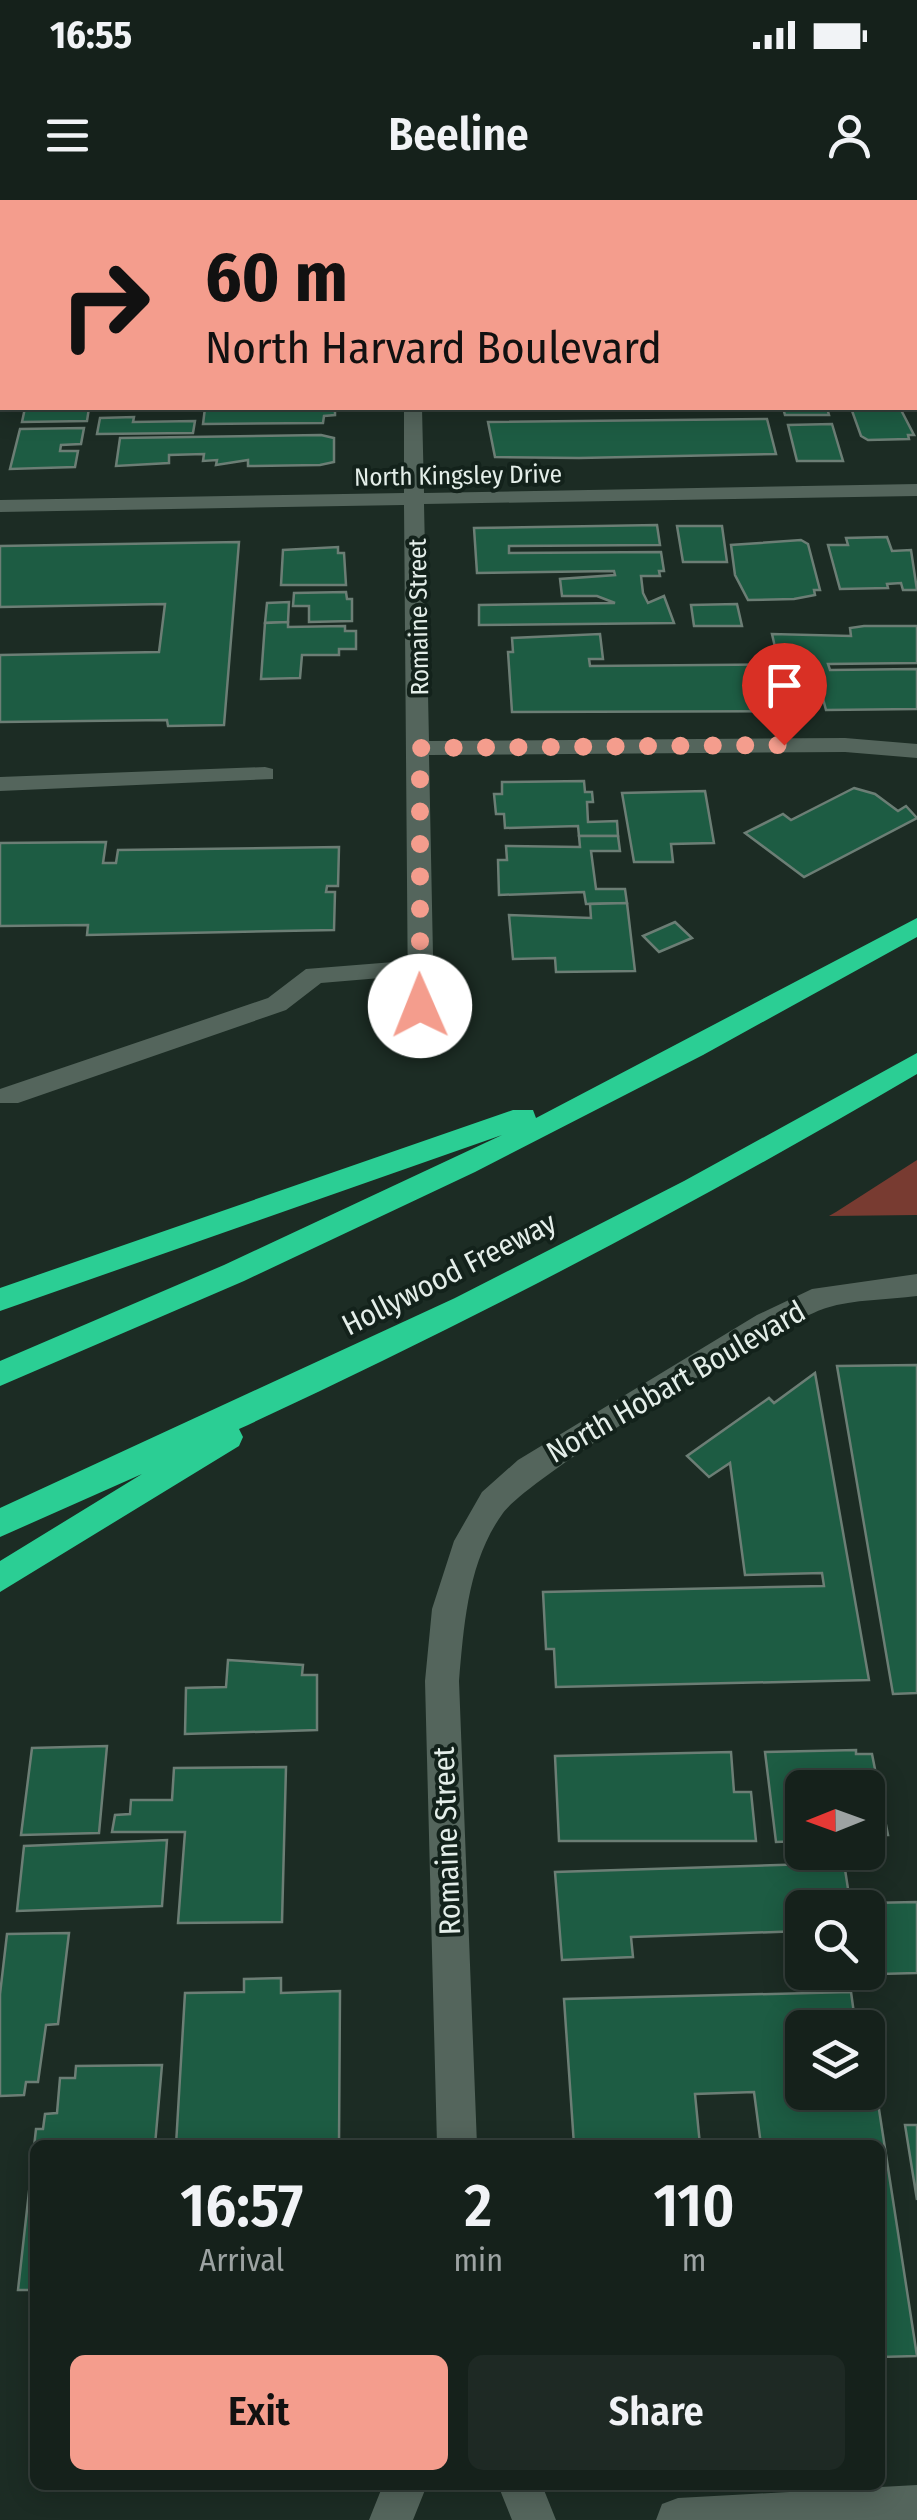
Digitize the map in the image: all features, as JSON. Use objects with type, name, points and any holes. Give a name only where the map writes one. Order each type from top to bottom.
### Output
[{"type":"highway","points":[[0,1374],[236,1272],[648,1072],[917,926]]},
{"type":"highway","name":"Hollywood Freeway","points":[[0,1523],[318,1378],[575,1250],[917,1062]]},
{"type":"highway","points":[[0,1300],[648,1072]]},
{"type":"highway","points":[[0,1578],[98,1521],[318,1378]]},
{"type":"street","name":"Romaine Street","points":[[413,410],[420,1006]]},
{"type":"street","name":"North Kingsley Drive","points":[[0,506],[417,502],[917,490]]},
{"type":"street","points":[[420,748],[844,745],[917,751]]},
{"type":"street","points":[[0,784],[264,774]]},
{"type":"street","points":[[9,1096],[277,1004],[315,975],[420,968]]},
{"type":"street","name":"North Hobart Boulevard","points":[[470,1541],[493,1501],[529,1468],[767,1323],[822,1297],[917,1285]]},
{"type":"street","name":"Romaine Street","points":[[457,2140],[442,1681],[448,1609],[470,1541]]},
{"type":"street","points":[[390,2520],[403,2490]]},
{"type":"street","points":[[522,2490],[534,2520]]},
{"type":"street","points":[[678,2520],[917,2507]]},
{"type":"shaded area","points":[[917,1160],[917,1215],[829,1216],[836,1212]]},
{"type":"building","points":[[25,410],[89,410],[87,421],[22,422]]},
{"type":"building","points":[[205,410],[335,410],[335,415],[324,416],[323,423],[203,424]]},
{"type":"building","points":[[784,410],[828,410],[829,415],[785,415]]},
{"type":"building","points":[[852,410],[901,410],[914,435],[908,435],[909,439],[868,440],[861,436]]},
{"type":"building","points":[[134,417],[133,422],[195,421],[193,433],[97,434],[100,418]]},
{"type":"building","points":[[767,419],[776,454],[579,458],[495,457],[488,422]]},
{"type":"building","points":[[832,424],[843,461],[797,461],[788,425]]},
{"type":"building","points":[[84,428],[81,444],[61,445],[60,451],[78,451],[75,467],[10,469],[20,429]]},
{"type":"building","points":[[120,438],[334,438],[334,462],[248,466],[248,460],[216,465],[217,460],[203,461],[204,454],[169,455],[169,463],[116,466]]},
{"type":"building","points":[[657,525],[660,545],[509,546],[509,553],[661,552],[664,571],[659,571],[660,576],[641,576],[643,593],[648,603],[664,596],[674,623],[479,625],[479,605],[615,603],[597,596],[562,596],[560,579],[615,575],[614,571],[477,573],[474,528]]},
{"type":"building","points":[[677,526],[722,526],[727,562],[683,562]]},
{"type":"building","points":[[887,537],[892,551],[911,550],[917,590],[903,590],[901,583],[887,584],[888,588],[840,589],[828,545],[848,545],[846,538]]},
{"type":"building","points":[[801,540],[808,544],[820,590],[814,590],[815,595],[794,599],[748,600],[735,575],[731,545]]},
{"type":"building","points":[[239,542],[224,725],[168,726],[167,720],[0,722],[0,655],[159,652],[165,604],[0,607],[0,546]]},
{"type":"building","points":[[338,547],[338,553],[344,553],[346,585],[281,585],[283,550]]},
{"type":"building","points":[[346,592],[347,599],[352,599],[352,621],[309,622],[309,606],[293,606],[294,593]]},
{"type":"building","points":[[289,602],[288,622],[265,623],[267,603]]},
{"type":"building","points":[[737,604],[742,626],[694,626],[691,605]]},
{"type":"building","points":[[288,622],[288,627],[345,626],[345,631],[356,631],[356,649],[339,649],[339,655],[302,655],[300,678],[261,679],[265,623]]},
{"type":"building","points":[[917,626],[917,663],[828,664],[830,670],[917,669],[917,709],[826,710],[817,676],[802,677],[810,711],[512,712],[508,652],[513,652],[512,638],[600,634],[603,659],[589,659],[590,666],[814,664],[813,659],[778,660],[772,634],[851,636],[850,628]]},
{"type":"building","points":[[584,781],[585,792],[592,792],[593,802],[587,802],[588,822],[617,821],[618,836],[579,836],[578,826],[505,828],[504,814],[496,814],[494,794],[502,794],[502,782]]},
{"type":"building","points":[[854,788],[875,794],[898,811],[906,806],[917,818],[804,877],[745,833],[783,814],[791,820]]},
{"type":"building","points":[[705,791],[714,843],[671,844],[673,862],[634,862],[622,793]]},
{"type":"building","points":[[579,836],[618,836],[620,851],[591,851],[596,889],[625,889],[627,903],[586,904],[584,892],[499,895],[498,860],[507,860],[506,846],[580,847]]},
{"type":"building","points":[[106,842],[103,863],[116,863],[118,850],[339,847],[338,886],[327,886],[326,892],[335,892],[334,930],[87,935],[88,925],[0,926],[0,843]]},
{"type":"building","points":[[627,903],[635,971],[556,972],[555,958],[513,959],[509,915],[591,918],[590,904]]},
{"type":"building","points":[[675,922],[692,938],[659,952],[643,936]]},
{"type":"building","points":[[917,1365],[917,1693],[893,1694],[837,1366]]},
{"type":"building","points":[[815,1373],[869,1680],[556,1687],[554,1649],[546,1649],[543,1592],[824,1586],[822,1573],[745,1575],[730,1463],[709,1477],[687,1456],[769,1398],[774,1403]]},
{"type":"building","points":[[228,1660],[303,1665],[302,1675],[317,1675],[317,1730],[185,1734],[186,1688],[226,1687]]},
{"type":"building","points":[[107,1746],[99,1833],[21,1835],[32,1748]]},
{"type":"building","points":[[856,1750],[856,1754],[872,1754],[875,1770],[785,1770],[785,1842],[776,1842],[765,1752]]},
{"type":"building","points":[[731,1752],[734,1792],[751,1792],[756,1841],[559,1841],[555,1756]]},
{"type":"building","points":[[286,1767],[282,1922],[178,1923],[185,1832],[112,1832],[115,1815],[130,1814],[131,1800],[172,1800],[174,1768]]},
{"type":"building","points":[[167,1840],[162,1906],[17,1911],[24,1846]]},
{"type":"building","points":[[785,1865],[785,1870],[845,1870],[848,1890],[785,1890],[785,1932],[631,1937],[633,1957],[562,1960],[555,1872]]},
{"type":"building","points":[[917,1902],[917,1973],[885,1974],[885,1903]]},
{"type":"building","points":[[69,1933],[58,2024],[46,2025],[38,2082],[26,2082],[24,2095],[0,2096],[0,1994],[7,1934]]},
{"type":"building","points":[[281,1978],[281,1993],[340,1991],[339,2140],[176,2140],[185,1993],[244,1992],[244,1979]]},
{"type":"building","points":[[851,1992],[854,2010],[785,2010],[785,2110],[879,2110],[884,2140],[760,2140],[754,2092],[695,2094],[700,2140],[574,2140],[564,1999]]},
{"type":"building","points":[[162,2065],[155,2140],[35,2140],[36,2129],[43,2129],[45,2114],[57,2113],[60,2078],[75,2078],[76,2066]]},
{"type":"building","points":[[905,2125],[917,2125],[917,2200]]},
{"type":"building","points":[[885,2148],[917,2356],[885,2357]]},
{"type":"building","points":[[30,2183],[30,2290],[18,2290]]},
{"type":"route","points":[[420,1006],[420,748],[784,745]]}]
